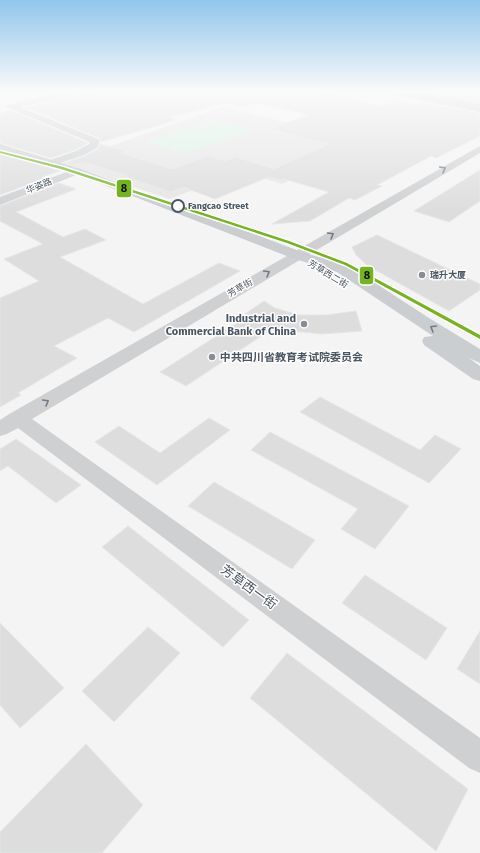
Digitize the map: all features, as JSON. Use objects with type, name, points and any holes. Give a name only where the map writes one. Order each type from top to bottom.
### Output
[{"type":"main road","points":[[0,147],[77,171],[297,255]]},
{"type":"main road","name":"芳草西二街","points":[[297,255],[334,277],[441,348]]},
{"type":"main road","name":"芳草西二街","points":[[297,255],[343,270],[423,322],[475,352]]},
{"type":"main road","points":[[441,348],[480,366]]},
{"type":"main road","points":[[441,348],[480,376]]},
{"type":"street","points":[[51,162],[80,153],[94,146],[95,141],[74,132]]},
{"type":"street","name":"芳草街","points":[[9,423],[477,152]]},
{"type":"street","name":"华姿路","points":[[0,202],[77,171]]},
{"type":"street","name":"芳草西一街","points":[[9,423],[480,757]]},
{"type":"shaded area","points":[[151,132],[327,132],[370,142],[282,184],[241,171],[170,199],[62,163]]},
{"type":"green space","points":[[177,132],[248,132],[184,154],[145,142]]},
{"type":"building","points":[[0,132],[62,132],[88,143],[75,150],[51,158],[0,143]]},
{"type":"building","points":[[84,132],[136,132],[101,142],[99,138]]},
{"type":"building","points":[[281,132],[480,132],[480,136],[436,158],[431,156],[377,185],[382,186],[355,200],[349,198],[310,221],[272,224],[329,192],[284,179],[280,180],[269,177],[215,199],[183,187],[171,192],[123,176],[126,175],[83,162],[74,165],[66,163],[85,156],[98,149],[100,144],[126,151],[120,153],[172,169],[207,156],[225,161],[236,157],[274,169],[329,144]]},
{"type":"building","points":[[0,152],[60,171],[0,195]]},
{"type":"building","points":[[480,170],[480,201],[449,222],[414,211]]},
{"type":"building","points":[[59,183],[76,189],[16,212],[63,237],[85,229],[106,240],[60,257],[143,304],[219,263],[240,271],[134,332],[108,318],[54,346],[77,358],[18,393],[21,395],[0,407],[0,298],[39,281],[4,259],[43,244],[0,221],[0,206]]},
{"type":"building","name":"瑞升大厦","points":[[377,235],[480,284],[480,290],[449,311],[368,266],[356,255],[352,247]]},
{"type":"building","points":[[264,301],[275,308],[299,315],[326,315],[356,311],[362,331],[322,334],[272,329],[186,386],[160,372],[245,318],[242,316]]},
{"type":"building","points":[[320,397],[420,450],[435,435],[461,449],[429,483],[300,412]]},
{"type":"building","points":[[209,418],[230,430],[157,485],[95,442],[119,426],[160,453]]},
{"type":"building","points":[[270,432],[409,506],[375,549],[341,529],[358,509],[251,450]]},
{"type":"building","points":[[16,439],[81,485],[56,503],[8,466],[0,471],[0,449]]},
{"type":"building","points":[[214,482],[315,540],[292,569],[188,506]]},
{"type":"building","points":[[128,526],[249,620],[223,647],[102,547]]},
{"type":"building","points":[[365,575],[447,628],[426,660],[342,603]]},
{"type":"building","points":[[0,623],[64,688],[20,728],[0,705]]},
{"type":"building","points":[[148,627],[180,653],[114,722],[82,691]]},
{"type":"building","points":[[480,631],[480,684],[457,669]]},
{"type":"building","points":[[287,653],[468,789],[436,851],[250,698]]},
{"type":"building","points":[[86,744],[143,805],[102,853],[0,853],[0,832]]},
{"type":"transit line","name":"8","points":[[0,152],[62,168],[288,242],[346,264],[480,337]]},
{"type":"place","name":"Fangcao Street","points":[[178,206]]},
{"type":"place","name":"瑞升大厦","points":[[422,275]]},
{"type":"place","name":"Industrial and Commercial Bank of China","points":[[304,324]]},
{"type":"place","name":"中共四川省教育考试院委员会","points":[[212,357]]}]
